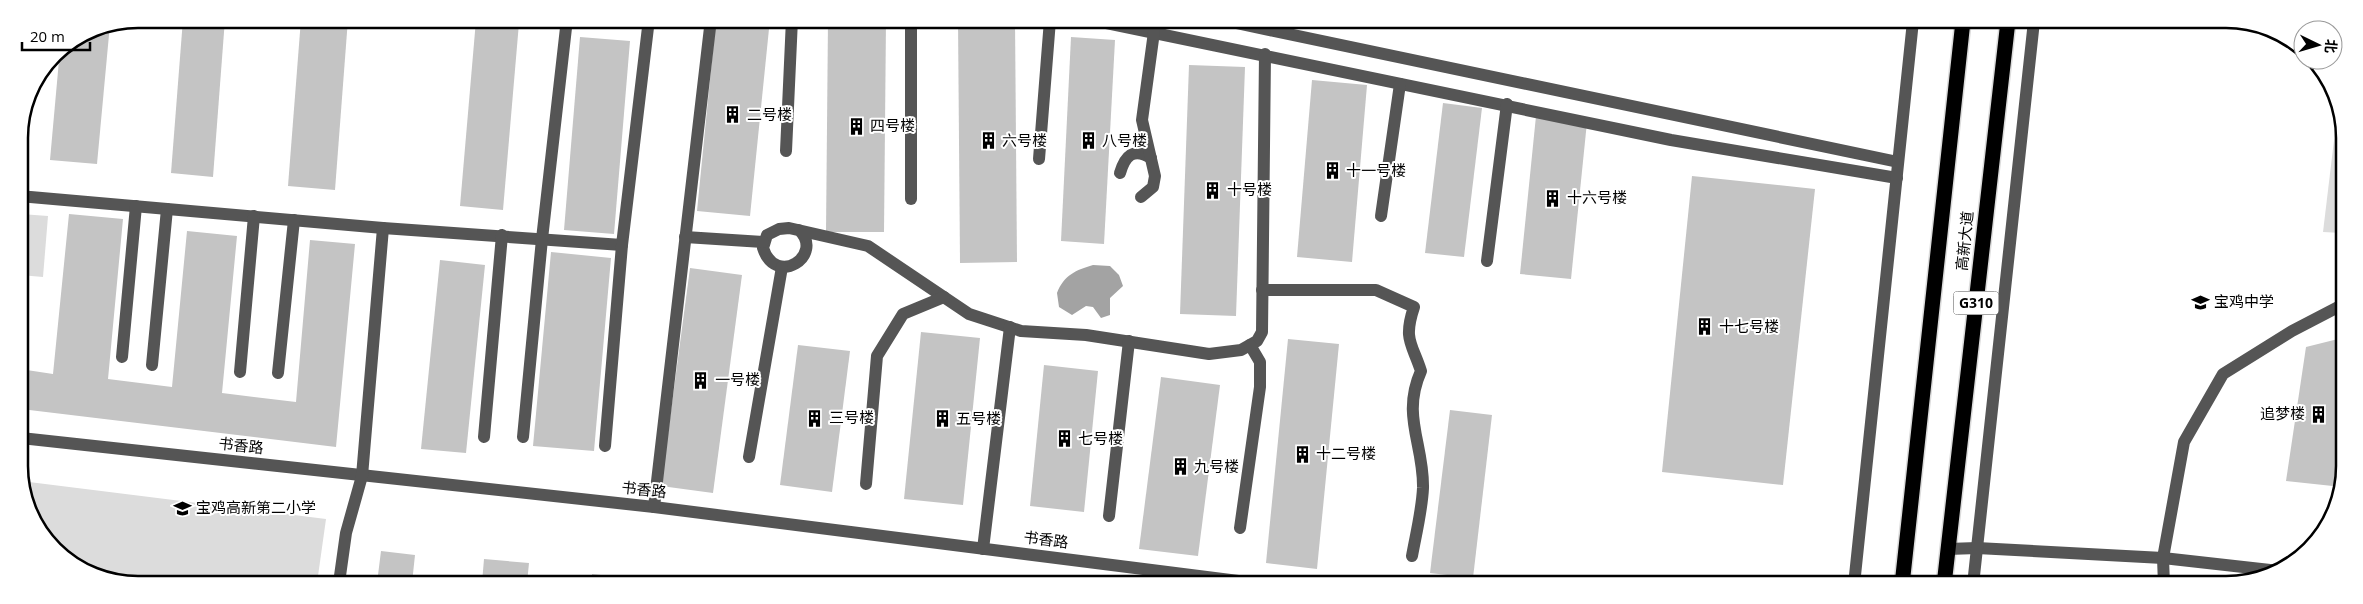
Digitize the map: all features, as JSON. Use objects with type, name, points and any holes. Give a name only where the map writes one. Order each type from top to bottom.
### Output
[{"type":"highway","name":"高新大道","points":[[1903,576],[1962,28]]},
{"type":"highway","name":"高新大道","points":[[1945,576],[2007,28]]},
{"type":"street","points":[[523,437],[542,238],[566,28]]},
{"type":"street","points":[[605,446],[622,245],[648,28]]},
{"type":"street","points":[[654,507],[710,28]]},
{"type":"street","points":[[786,151],[792,28]]},
{"type":"street","points":[[911,28],[911,199]]},
{"type":"street","points":[[1039,159],[1049,28]]},
{"type":"street","points":[[1133,28],[1265,54],[1400,84],[1507,104],[1671,140],[1897,178]]},
{"type":"street","points":[[1260,28],[1898,162]]},
{"type":"street","points":[[1855,576],[1912,28]]},
{"type":"street","points":[[1974,576],[2033,28]]},
{"type":"street","points":[[1141,197],[1152,187],[1155,176],[1142,120],[1154,32]]},
{"type":"street","points":[[799,230],[806,241],[804,256],[794,265],[782,267],[769,260],[763,248],[766,236],[779,229],[799,230],[868,246],[969,314],[1021,331],[1077,334],[1209,354],[1241,350],[1257,341],[1262,332],[1265,54]]},
{"type":"street","points":[[1381,216],[1400,84]]},
{"type":"street","points":[[1487,261],[1507,104]]},
{"type":"street","points":[[1120,173],[1124,160],[1129,155],[1145,154],[1151,158]]},
{"type":"street","points":[[28,197],[383,228],[622,245]]},
{"type":"street","points":[[122,357],[136,206]]},
{"type":"street","points":[[152,365],[167,209]]},
{"type":"street","points":[[240,372],[254,216]]},
{"type":"street","points":[[278,373],[294,220]]},
{"type":"street","points":[[340,576],[346,533],[362,476],[383,228]]},
{"type":"street","points":[[484,437],[502,235]]},
{"type":"street","points":[[685,237],[763,242]]},
{"type":"street","points":[[749,457],[782,267]]},
{"type":"street","points":[[1262,290],[1376,290],[1414,307],[1408,335],[1412,352],[1421,371],[1413,388],[1411,417],[1423,487],[1412,556]]},
{"type":"street","points":[[866,484],[876,356],[903,314],[944,297]]},
{"type":"street","points":[[2164,576],[2163,558],[2184,442],[2223,374],[2336,307]]},
{"type":"street","points":[[982,549],[1010,327]]},
{"type":"street","points":[[1109,516],[1129,341]]},
{"type":"street","points":[[1240,528],[1260,387],[1260,362],[1250,345]]},
{"type":"street","name":"书香路","points":[[28,439],[654,507],[1198,576]]},
{"type":"street","points":[[1948,550],[1977,548],[2163,558],[2263,570]]},
{"type":"shaded area","points":[[2335,129],[2336,233],[2323,232]]},
{"type":"shaded area","points":[[28,215],[48,216],[43,277],[28,276]]},
{"type":"shaded area","points":[[1093,265],[1110,266],[1119,275],[1123,286],[1110,298],[1110,315],[1101,318],[1093,307],[1086,306],[1072,315],[1059,307],[1057,293],[1063,282],[1071,274]]},
{"type":"shaded area","points":[[28,482],[326,519],[318,576],[123,576],[102,571],[70,554],[50,534],[42,522],[31,495]]},
{"type":"building","points":[[182,28],[224,28],[213,177],[171,173]]},
{"type":"building","points":[[300,28],[347,28],[335,190],[288,186]]},
{"type":"building","points":[[475,28],[519,28],[503,210],[460,206]]},
{"type":"building","name":"二号楼","points":[[715,28],[769,28],[750,216],[697,211]]},
{"type":"building","name":"四号楼","points":[[828,28],[886,28],[884,232],[826,232]]},
{"type":"building","name":"六号楼","points":[[958,28],[1015,28],[1017,262],[960,263]]},
{"type":"building","points":[[109,31],[97,164],[50,160],[59,61],[82,42]]},
{"type":"building","points":[[580,37],[630,41],[614,234],[564,230]]},
{"type":"building","name":"八号楼","points":[[1071,37],[1115,40],[1104,244],[1061,241]]},
{"type":"building","name":"十号楼","points":[[1189,65],[1245,67],[1236,316],[1180,314]]},
{"type":"building","name":"十一号楼","points":[[1312,80],[1367,85],[1352,262],[1297,257]]},
{"type":"building","points":[[1443,103],[1482,108],[1464,257],[1425,253]]},
{"type":"building","name":"十六号楼","points":[[1536,116],[1587,122],[1571,279],[1520,274]]},
{"type":"building","points":[[1692,176],[1815,189],[1783,485],[1662,472]]},
{"type":"building","points":[[69,214],[123,219],[108,379],[172,387],[187,231],[237,236],[222,393],[296,402],[310,240],[355,244],[336,447],[28,410],[28,370],[53,374]]},
{"type":"building","points":[[551,252],[611,258],[594,451],[533,446]]},
{"type":"building","points":[[440,260],[485,265],[466,453],[421,449]]},
{"type":"building","name":"一号楼","points":[[690,268],[742,275],[713,493],[661,486]]},
{"type":"building","name":"五号楼","points":[[921,332],[980,338],[963,505],[904,499]]},
{"type":"building","name":"十二号楼","points":[[1288,339],[1339,344],[1317,569],[1266,563]]},
{"type":"building","name":"追梦楼","points":[[2336,340],[2336,467],[2334,486],[2286,481],[2306,347]]},
{"type":"building","name":"三号楼","points":[[798,345],[850,351],[832,492],[780,485]]},
{"type":"building","name":"七号楼","points":[[1044,365],[1098,371],[1084,512],[1030,506]]},
{"type":"building","name":"九号楼","points":[[1161,377],[1220,385],[1198,556],[1139,549]]},
{"type":"building","points":[[1450,410],[1492,415],[1473,576],[1430,573]]},
{"type":"building","points":[[381,551],[415,555],[413,576],[378,576]]},
{"type":"building","points":[[484,559],[529,563],[528,576],[483,576]]},
{"type":"building","points":[[592,574],[610,576],[592,576]]},
{"type":"place","name":"二号楼","points":[[733,115]]},
{"type":"place","name":"四号楼","points":[[856,126]]},
{"type":"place","name":"六号楼","points":[[988,141]]},
{"type":"place","name":"八号楼","points":[[1088,141]]},
{"type":"place","name":"十一号楼","points":[[1332,171]]},
{"type":"place","name":"十号楼","points":[[1213,190]]},
{"type":"place","name":"十六号楼","points":[[1553,198]]},
{"type":"place","name":"宝鸡中学","points":[[2200,302]]},
{"type":"place","name":"十七号楼","points":[[1705,327]]},
{"type":"place","name":"一号楼","points":[[701,380]]},
{"type":"place","name":"追梦楼","points":[[2319,414]]},
{"type":"place","name":"三号楼","points":[[815,418]]},
{"type":"place","name":"五号楼","points":[[942,419]]},
{"type":"place","name":"七号楼","points":[[1064,439]]},
{"type":"place","name":"十二号楼","points":[[1302,454]]},
{"type":"place","name":"九号楼","points":[[1180,467]]},
{"type":"place","name":"宝鸡高新第二小学","points":[[182,508]]}]
